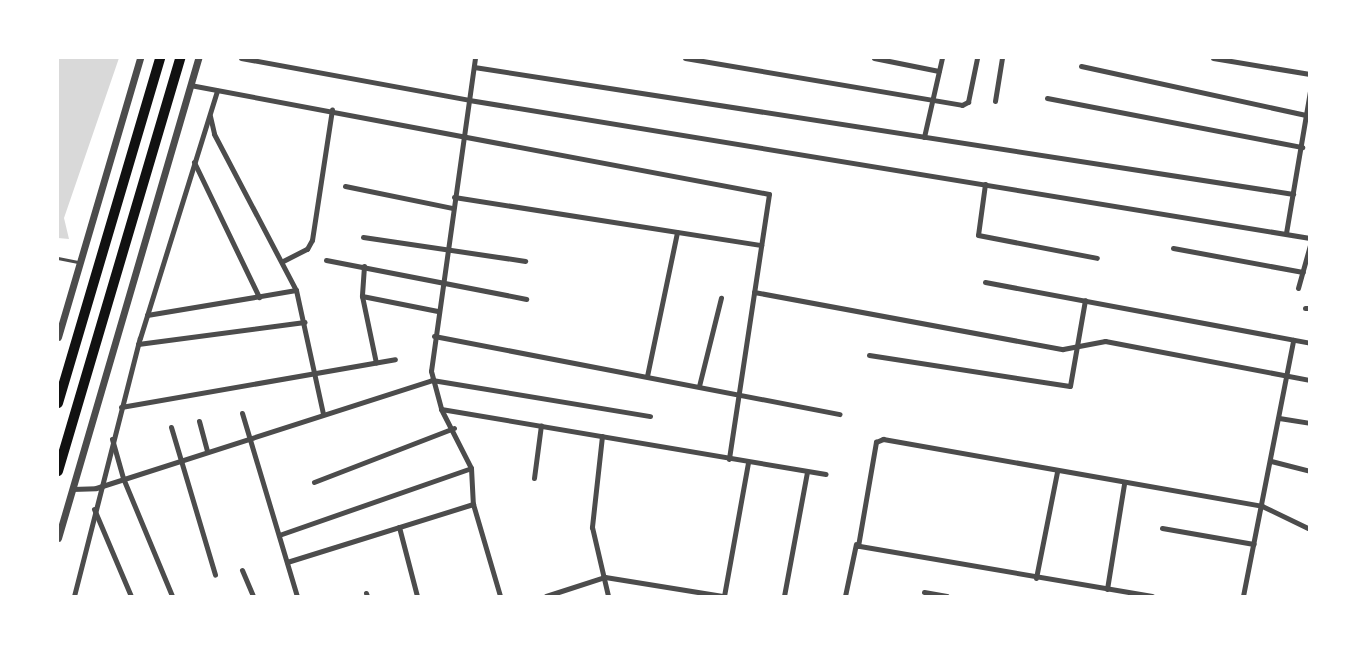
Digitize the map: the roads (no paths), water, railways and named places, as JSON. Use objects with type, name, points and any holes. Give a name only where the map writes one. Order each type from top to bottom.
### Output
[{"type":"highway","points":[[58,404],[160,58]]},
{"type":"highway","points":[[58,471],[180,58]]},
{"type":"street","points":[[58,337],[140,58]]},
{"type":"street","points":[[58,538],[198,58]]},
{"type":"street","points":[[241,58],[469,100],[1310,238]]},
{"type":"street","points":[[475,58],[441,282],[434,336],[432,380],[441,409],[454,428],[472,468],[474,504],[500,596]]},
{"type":"street","points":[[685,58],[932,101],[968,102],[977,58]]},
{"type":"street","points":[[874,58],[939,71]]},
{"type":"street","points":[[924,137],[942,58]]},
{"type":"street","points":[[994,101],[1002,58]]},
{"type":"street","points":[[1212,58],[1310,74]]},
{"type":"street","points":[[1256,65],[1258,58]]},
{"type":"street","points":[[1081,66],[1306,115]]},
{"type":"street","points":[[474,67],[1293,194]]},
{"type":"street","points":[[190,85],[215,91],[332,110],[769,194],[729,459]]},
{"type":"street","points":[[74,596],[98,487],[138,344],[210,116],[215,91]]},
{"type":"street","points":[[1286,233],[1310,91]]},
{"type":"street","points":[[1046,98],[1302,147]]},
{"type":"street","points":[[284,261],[307,249],[312,240],[332,110]]},
{"type":"street","points":[[210,116],[214,134],[284,261],[296,290],[317,375],[323,414]]},
{"type":"street","points":[[194,162],[259,297]]},
{"type":"street","points":[[985,184],[978,235],[1096,258]]},
{"type":"street","points":[[345,186],[452,208]]},
{"type":"street","points":[[454,197],[761,245]]},
{"type":"street","points":[[647,376],[677,232]]},
{"type":"street","points":[[364,237],[446,246],[526,261]]},
{"type":"street","points":[[1298,288],[1310,245]]},
{"type":"street","points":[[1173,248],[1303,272]]},
{"type":"street","points":[[326,260],[526,299]]},
{"type":"street","points":[[364,266],[362,296],[376,363]]},
{"type":"street","points":[[985,282],[1310,343]]},
{"type":"street","points":[[147,315],[296,290]]},
{"type":"street","points":[[754,292],[1062,349],[1104,341],[1310,380]]},
{"type":"street","points":[[362,296],[438,310]]},
{"type":"street","points":[[699,386],[720,298]]},
{"type":"street","points":[[870,354],[1065,386],[1072,383],[1085,300]]},
{"type":"street","points":[[138,344],[305,322]]},
{"type":"street","points":[[434,336],[840,414]]},
{"type":"street","points":[[1243,596],[1293,340]]},
{"type":"street","points":[[121,407],[317,375],[395,359]]},
{"type":"street","points":[[72,489],[84,490],[98,487],[432,380],[650,416]]},
{"type":"street","points":[[441,409],[826,474]]},
{"type":"street","points":[[242,413],[298,596]]},
{"type":"street","points":[[1279,418],[1310,423]]},
{"type":"street","points":[[199,420],[207,451]]},
{"type":"street","points":[[534,478],[541,425]]},
{"type":"street","points":[[171,427],[215,575]]},
{"type":"street","points":[[314,482],[454,428]]},
{"type":"street","points":[[602,436],[592,527],[608,596]]},
{"type":"street","points":[[112,439],[123,478],[172,596]]},
{"type":"street","points":[[845,596],[879,439],[1124,484],[1262,506],[1310,529]]},
{"type":"street","points":[[1270,461],[1310,472]]},
{"type":"street","points":[[546,596],[604,578],[723,596],[748,462]]},
{"type":"street","points":[[279,535],[472,468]]},
{"type":"street","points":[[784,596],[807,472]]},
{"type":"street","points":[[1036,578],[1057,472]]},
{"type":"street","points":[[1107,589],[1124,484]]},
{"type":"street","points":[[287,562],[474,504]]},
{"type":"street","points":[[94,508],[131,596]]},
{"type":"street","points":[[399,527],[417,596]]},
{"type":"street","points":[[1162,528],[1254,544]]},
{"type":"street","points":[[856,544],[1036,578],[1152,596]]},
{"type":"street","points":[[242,570],[253,596]]},
{"type":"street","points":[[924,592],[947,596]]},
{"type":"lane","points":[[58,258],[80,263]]}]
